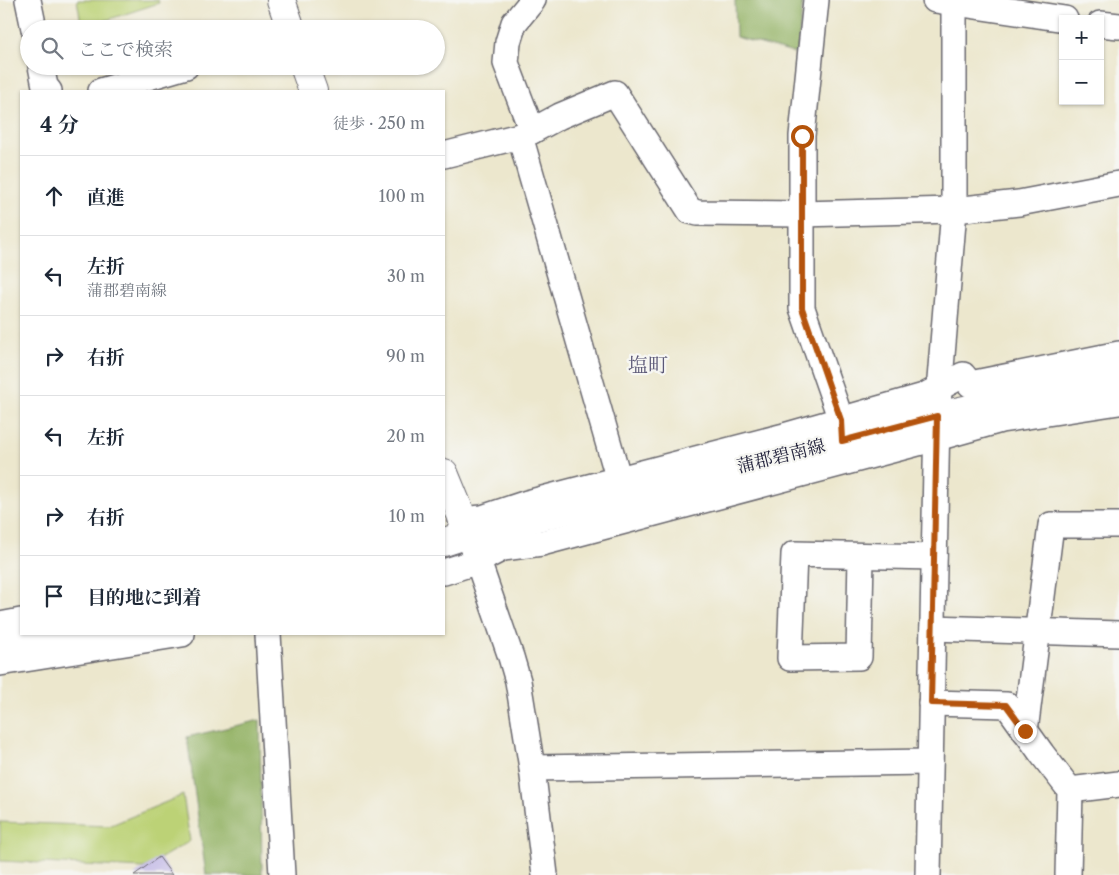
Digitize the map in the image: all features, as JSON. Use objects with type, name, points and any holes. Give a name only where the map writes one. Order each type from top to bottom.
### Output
[{"type":"main road","points":[[281,0],[287,20]]},
{"type":"main road","points":[[307,75],[313,90]]},
{"type":"main road","name":"蒲郡碧南線","points":[[454,531],[842,430],[937,427],[1119,377]]},
{"type":"main road","points":[[445,479],[454,531]]},
{"type":"main road","points":[[0,645],[72,635]]},
{"type":"street","points":[[28,0],[32,20]]},
{"type":"street","points":[[533,0],[514,23],[508,42],[506,63],[622,488]]},
{"type":"street","points":[[816,0],[802,136],[802,308],[842,430],[924,396],[963,375],[970,384],[1119,354]]},
{"type":"street","points":[[928,875],[937,427],[954,210],[948,1],[1059,18]]},
{"type":"street","points":[[1104,24],[1119,26]]},
{"type":"street","points":[[42,75],[44,86],[48,90]]},
{"type":"street","points":[[104,90],[155,75]]},
{"type":"street","points":[[445,155],[526,134],[560,116],[615,93],[690,210],[698,212],[801,214],[954,210],[1019,203],[1119,184]]},
{"type":"street","points":[[445,572],[478,561],[503,548],[542,543],[937,427],[1001,420],[1119,402]]},
{"type":"street","points":[[1025,731],[1051,525],[1119,525]]},
{"type":"street","points":[[454,531],[478,561],[512,657],[518,681],[532,768],[545,875]]},
{"type":"street","points":[[861,556],[859,657],[790,658],[794,554],[934,557]]},
{"type":"street","points":[[0,624],[20,621]]},
{"type":"street","points":[[933,628],[1119,634]]},
{"type":"street","points":[[0,663],[176,635]]},
{"type":"street","points":[[268,635],[282,875]]},
{"type":"street","points":[[931,703],[1006,705],[1070,790],[1068,875]]},
{"type":"street","points":[[532,768],[930,762]]},
{"type":"street","points":[[1070,790],[1119,784]]},
{"type":"green space","points":[[77,0],[158,0],[159,3],[107,20],[81,20]]},
{"type":"green space","points":[[735,0],[803,0],[797,54],[736,37]]},
{"type":"green space","points":[[260,720],[262,875],[206,875],[187,737]]},
{"type":"green space","points":[[183,795],[190,841],[144,868],[0,861],[0,822],[109,826]]},
{"type":"building","points":[[159,857],[172,875],[134,875],[144,868]]},
{"type":"district","name":"塩町","points":[[648,365]]},
{"type":"route","points":[[802,136],[802,308],[841,420],[842,441],[937,416],[931,703],[1006,705],[1025,731]]}]
